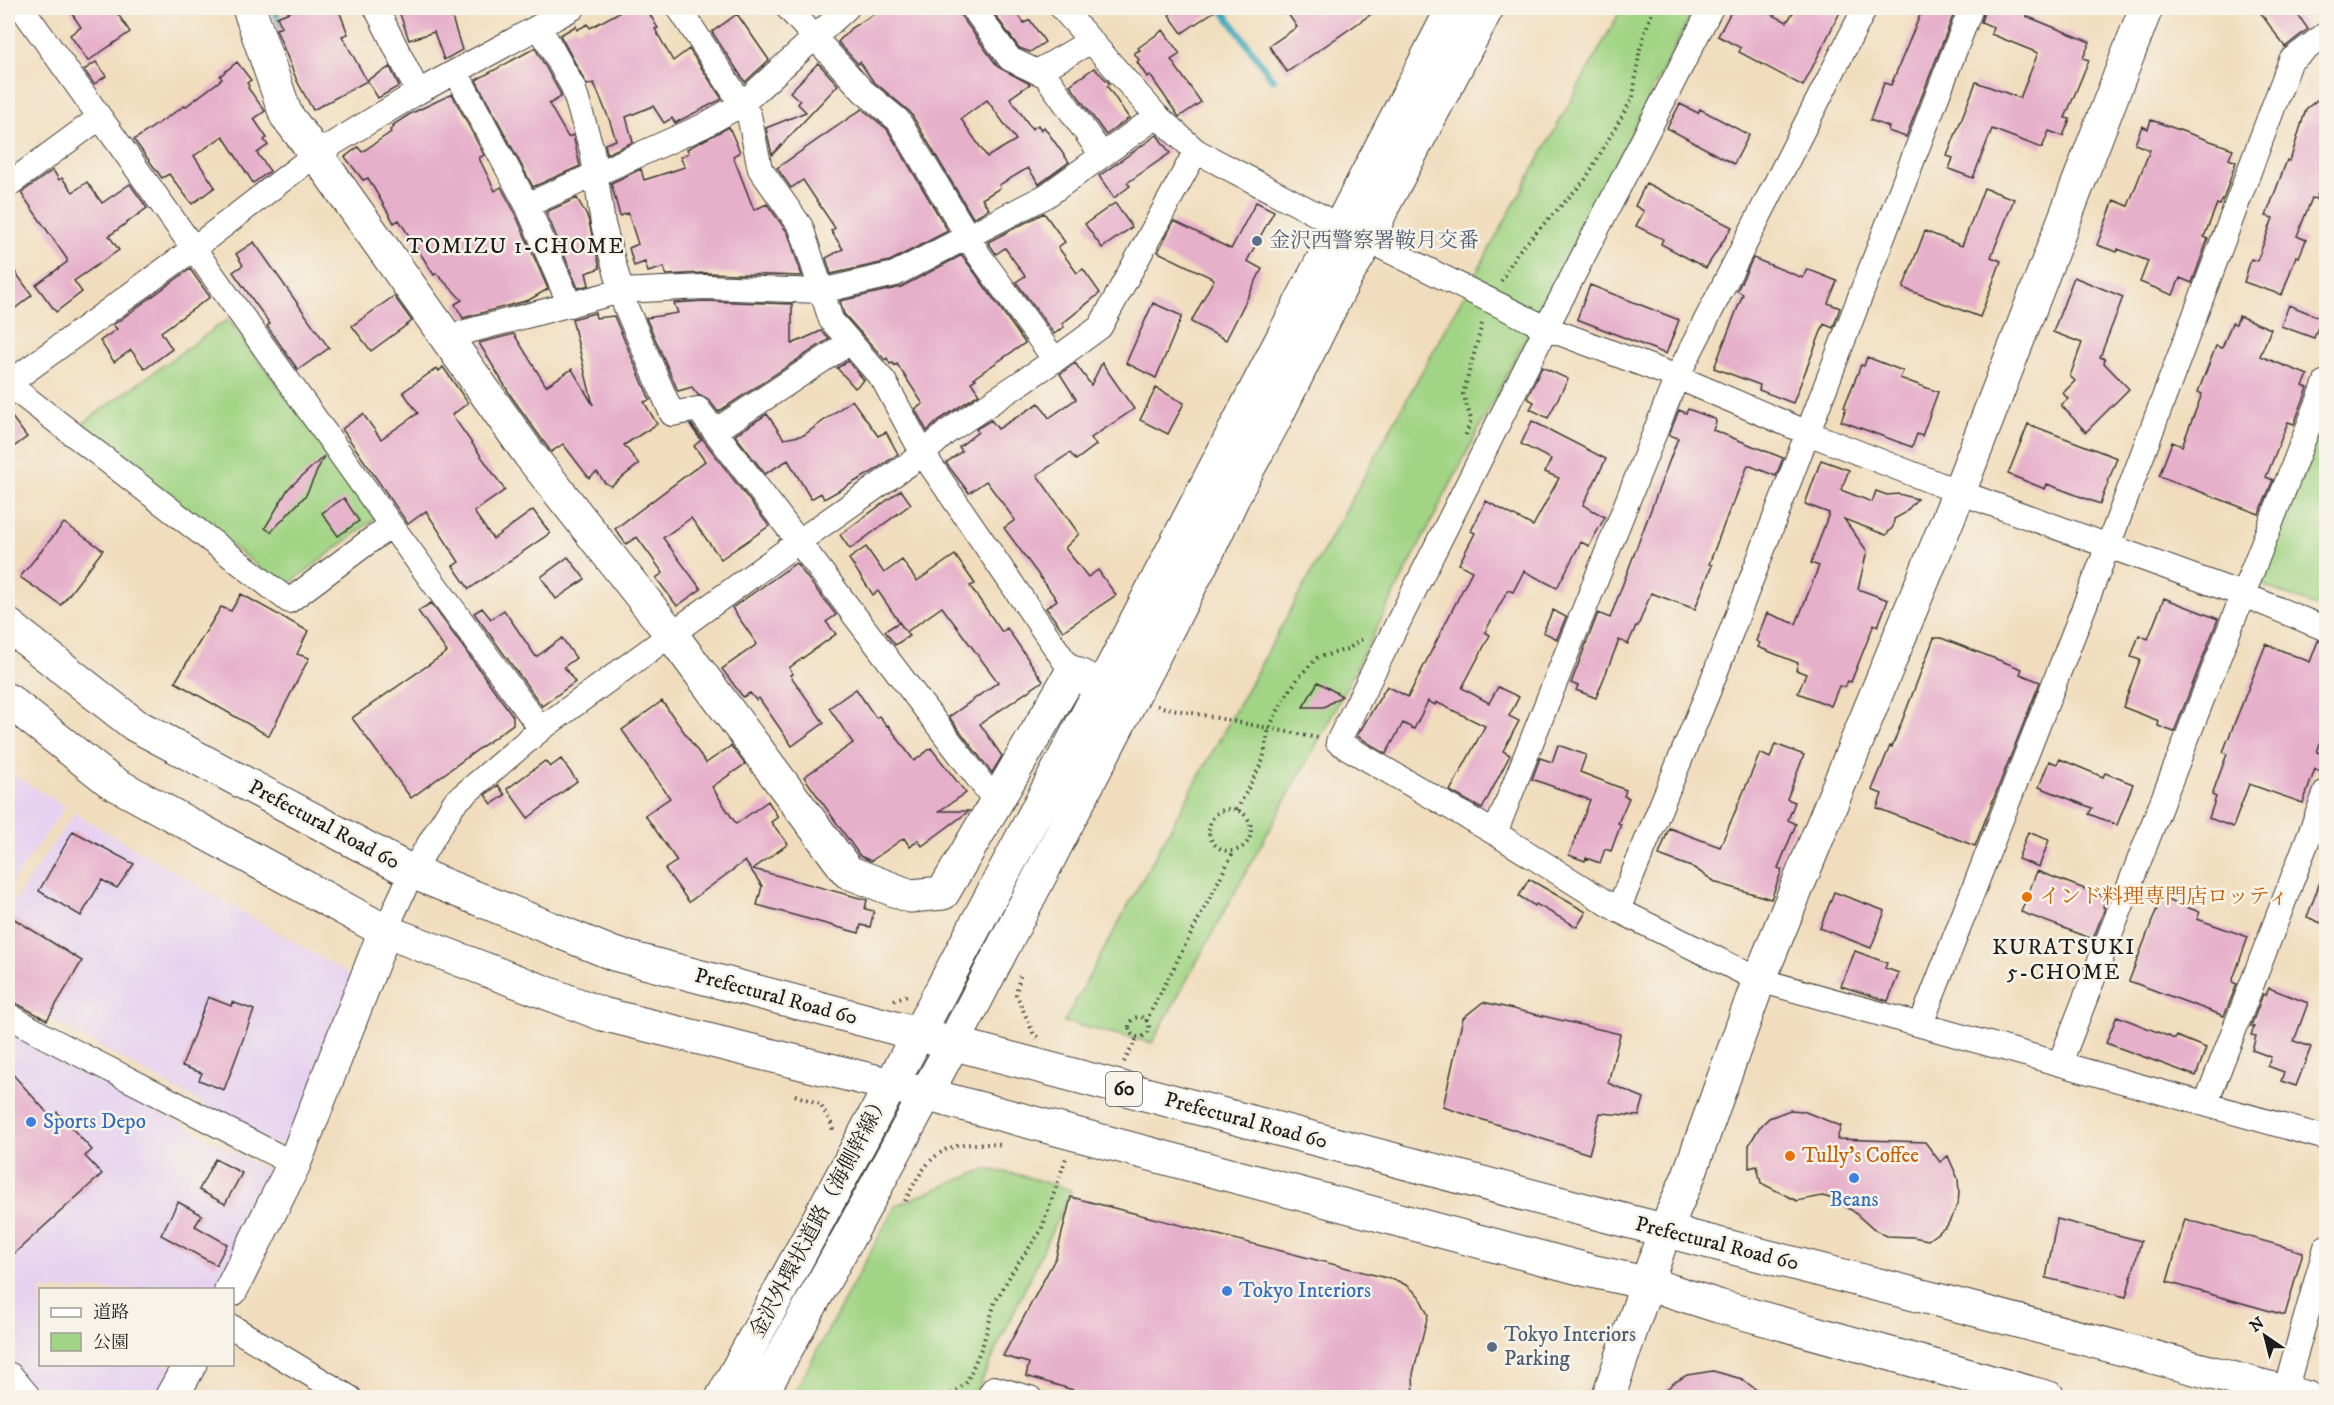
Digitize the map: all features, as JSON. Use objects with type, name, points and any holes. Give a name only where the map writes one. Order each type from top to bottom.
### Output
[{"type":"street","points":[[21,8],[391,525],[541,729]]},
{"type":"street","points":[[249,8],[286,115],[529,454],[671,634],[848,872],[910,896],[943,893],[1072,672]]},
{"type":"street","points":[[376,8],[418,92]]},
{"type":"street","points":[[391,525],[289,602],[8,384],[193,249],[316,154],[418,92],[573,8]]},
{"type":"street","points":[[679,8],[749,115],[760,169],[801,227],[831,320],[884,381],[923,454],[1072,672],[1116,693]]},
{"type":"street","points":[[788,8],[863,91],[898,120],[968,236],[1055,360]]},
{"type":"street","points":[[527,206],[703,126],[742,104],[847,8]]},
{"type":"street","points":[[973,8],[1010,59],[1046,76],[1102,155]]},
{"type":"street","points":[[1062,8],[1157,116],[1196,151],[1339,226],[1546,328],[1677,377],[1808,433],[1959,492],[2244,595],[2326,628]]},
{"type":"street","points":[[1116,693],[1207,553],[1237,489],[1274,421],[1344,280],[1368,240],[1384,204],[1487,8]]},
{"type":"street","points":[[1711,8],[1546,328],[1338,742],[1495,833],[1618,910],[1759,980],[2326,1138]]},
{"type":"street","points":[[1495,833],[1677,377],[1865,8]]},
{"type":"street","points":[[1618,910],[1708,692],[1971,8]]},
{"type":"street","points":[[1608,1398],[1665,1230],[1689,1174],[1759,980],[1959,492],[2146,8]]},
{"type":"street","points":[[1116,693],[1339,226],[1445,12]]},
{"type":"street","points":[[540,27],[573,87],[592,150],[603,224],[625,305],[672,414],[698,409],[996,802]]},
{"type":"street","points":[[1921,1024],[2108,546],[2291,60],[2326,34]]},
{"type":"street","points":[[1037,72],[1091,41]]},
{"type":"street","points":[[456,72],[527,206],[570,305]]},
{"type":"street","points":[[446,337],[621,291],[704,287],[821,291],[895,274],[1046,196],[1157,116]]},
{"type":"street","points":[[8,185],[99,118]]},
{"type":"street","points":[[232,1288],[294,1164],[386,930],[412,872],[454,803],[541,729],[923,454],[948,432],[1100,327],[1196,151]]},
{"type":"street","points":[[715,431],[850,342]]},
{"type":"street","points":[[2060,1063],[2326,382]]},
{"type":"street","name":"Prefectural Road 60","points":[[8,625],[135,725],[412,872],[614,954],[2291,1396]]},
{"type":"street","name":"金沢外環状道路（海側幹線）","points":[[722,1398],[917,1035],[1116,693]]},
{"type":"street","name":"金沢外環状道路（海側幹線）","points":[[759,1398],[953,1044],[1083,795],[1116,693]]},
{"type":"street","points":[[8,700],[110,781],[386,930],[602,1014],[926,1094],[1646,1284],[2049,1398]]},
{"type":"street","points":[[2206,1104],[2326,792]]},
{"type":"street","points":[[8,1015],[46,1037],[294,1164]]},
{"type":"street","points":[[2291,1396],[2326,1247]]},
{"type":"street","points":[[234,1328],[350,1398]]},
{"type":"street","points":[[171,1398],[189,1366]]},
{"type":"street","points":[[8,1379],[24,1398]]},
{"type":"street","points":[[988,1398],[994,1388],[1030,1398]]},
{"type":"path","points":[[1463,441],[1471,419],[1463,394],[1478,332],[1490,300],[1517,253],[1585,180],[1633,97],[1640,48],[1653,8]]},
{"type":"path","points":[[1237,810],[1263,760],[1269,728],[1288,692],[1317,658],[1348,649],[1364,639],[1369,628]]},
{"type":"path","points":[[1116,693],[1338,742]]},
{"type":"path","points":[[1146,1021],[1234,851],[1245,844],[1251,832],[1247,819],[1237,810],[1223,810],[1212,819],[1209,826],[1211,840],[1221,849],[1234,851]]},
{"type":"path","points":[[1022,969],[1016,994],[1034,1035],[1043,1040]]},
{"type":"path","points":[[1135,1017],[1141,1017],[1146,1021],[1149,1027],[1144,1035],[1135,1036],[1130,1032],[1129,1025],[1135,1017]]},
{"type":"path","points":[[795,1095],[820,1104],[832,1125],[834,1135]]},
{"type":"path","points":[[947,1398],[966,1383],[982,1347],[995,1302],[1014,1269],[1041,1231],[1074,1134]]},
{"type":"path","points":[[904,1201],[921,1170],[943,1149],[972,1143],[1002,1145]]},
{"type":"shaded area","points":[[8,771],[65,807],[8,889]]},
{"type":"shaded area","points":[[74,813],[347,973],[356,984],[296,1143],[274,1144],[8,995],[8,910]]},
{"type":"shaded area","points":[[8,1028],[269,1172],[273,1184],[217,1288],[39,1288],[39,1366],[174,1366],[157,1397],[39,1397],[8,1362]]},
{"type":"green space","points":[[1622,8],[1695,8],[1327,725],[1152,1043],[1064,1022]]},
{"type":"green space","points":[[228,319],[376,518],[290,583],[278,582],[79,426]]},
{"type":"green space","points":[[2326,413],[2326,610],[2266,587],[2259,576]]},
{"type":"green space","points":[[986,1169],[1020,1175],[1071,1190],[974,1397],[792,1397],[896,1205]]},
{"type":"building","points":[[68,8],[114,8],[130,32],[88,61],[70,35],[81,27]]},
{"type":"building","points":[[299,8],[338,8],[348,34],[342,36],[367,81],[313,110],[297,81],[276,29],[282,27],[277,17]]},
{"type":"building","points":[[398,8],[449,8],[462,50],[444,60],[434,32],[409,40]]},
{"type":"building","points":[[627,8],[646,8],[673,61],[689,49],[722,99],[675,123],[672,118],[664,123],[653,106],[626,117],[633,142],[607,154],[605,144],[616,140],[609,119],[594,83],[587,85],[560,35],[576,26],[577,30],[588,24],[590,28]]},
{"type":"building","points":[[884,8],[959,8],[961,16],[998,67],[1030,84],[1010,98],[1032,129],[1038,125],[1041,130],[1044,127],[1069,162],[1039,184],[1028,168],[999,185],[1000,188],[982,199],[989,209],[973,218],[910,112],[873,81],[860,62],[858,64],[838,42],[851,28]],"holes":[[[987,100],[1016,140],[987,157],[961,119]]]},
{"type":"building","points":[[990,8],[1014,8],[1024,23],[1030,20],[1045,42],[1030,52],[1019,48]]},
{"type":"building","points":[[1179,8],[1219,8],[1182,33],[1169,15]]},
{"type":"building","points":[[1284,8],[1380,8],[1287,72],[1269,46],[1297,27]]},
{"type":"building","points":[[1733,8],[1759,8],[1787,22],[1796,8],[1842,8],[1803,86],[1739,52],[1741,48],[1718,36]]},
{"type":"building","points":[[1923,8],[1956,8],[1906,137],[1888,131],[1889,127],[1870,120],[1884,83],[1891,85]]},
{"type":"building","points":[[1985,8],[2029,8],[2026,16],[2090,42],[2083,58],[2089,60],[2065,118],[2070,119],[2063,136],[2049,131],[2042,148],[1992,129],[1973,178],[1949,169],[1953,158],[1947,156],[1976,82],[2020,98],[2038,53],[1991,34],[1993,27],[1981,22]]},
{"type":"building","points":[[2257,8],[2293,8],[2308,29],[2285,47]]},
{"type":"building","points":[[737,14],[769,60],[745,82],[712,32]]},
{"type":"building","points":[[1163,30],[1180,54],[1171,60],[1201,102],[1179,117],[1150,75],[1147,77],[1134,53]]},
{"type":"building","points":[[535,48],[560,93],[561,97],[549,104],[568,137],[573,135],[580,166],[533,187],[476,80]]},
{"type":"building","points":[[96,62],[106,76],[94,84],[84,70]]},
{"type":"building","points":[[237,62],[251,80],[247,83],[248,88],[265,111],[254,119],[267,138],[264,140],[268,145],[257,153],[270,171],[253,183],[223,136],[194,156],[215,187],[192,204],[169,174],[162,178],[134,140],[185,107],[222,79],[220,76]]},
{"type":"building","points":[[818,63],[838,85],[772,155],[766,128],[806,112],[798,104],[800,101],[790,92]]},
{"type":"building","points":[[390,67],[399,86],[378,98],[367,80]]},
{"type":"building","points":[[1094,68],[1110,84],[1107,86],[1129,118],[1106,135],[1070,85]]},
{"type":"building","points":[[2326,93],[2326,171],[2316,199],[2312,198],[2297,236],[2306,240],[2299,257],[2296,256],[2282,295],[2244,282],[2251,259],[2257,261],[2273,218],[2266,216],[2287,160],[2290,161],[2306,109]]},
{"type":"building","points":[[452,94],[484,155],[479,158],[495,191],[501,187],[548,289],[529,300],[463,318],[455,304],[462,300],[436,273],[434,275],[399,220],[394,223],[368,178],[363,180],[345,157],[358,147],[362,152],[391,132],[393,125],[410,114]]},
{"type":"building","points":[[1680,104],[1698,113],[1700,109],[1749,135],[1734,164],[1667,128]]},
{"type":"building","points":[[862,109],[887,129],[948,231],[890,261],[831,274],[826,258],[843,249],[831,231],[835,228],[803,180],[791,188],[777,168]]},
{"type":"building","points":[[2151,120],[2233,149],[2229,159],[2236,162],[2224,197],[2220,205],[2217,204],[2204,237],[2208,239],[2192,283],[2180,278],[2173,295],[2140,282],[2148,261],[2118,249],[2117,252],[2097,245],[2114,200],[2128,206],[2150,150],[2135,144],[2142,126],[2148,129]]},
{"type":"building","points":[[729,127],[740,152],[733,156],[754,210],[767,204],[788,233],[802,276],[704,273],[666,275],[664,267],[648,272],[645,262],[634,266],[629,248],[638,244],[628,213],[620,216],[611,183],[641,169],[644,180],[685,167],[680,157],[689,153],[687,149]]},
{"type":"building","points":[[1157,135],[1170,153],[1127,183],[1130,186],[1114,198],[1099,176]]},
{"type":"building","points":[[53,170],[59,180],[62,178],[73,192],[87,182],[102,203],[130,184],[147,208],[109,236],[119,250],[74,281],[82,292],[56,312],[36,285],[67,262],[67,259],[21,193]]},
{"type":"building","points":[[1646,183],[1732,227],[1706,268],[1661,244],[1663,239],[1636,226],[1644,211],[1635,206]]},
{"type":"building","points":[[1984,188],[2014,199],[1991,257],[2001,261],[1980,317],[1903,288],[1925,231],[1962,246]]},
{"type":"building","points":[[577,198],[588,218],[600,268],[586,273],[589,285],[578,288],[546,212]]},
{"type":"building","points":[[1256,202],[1274,211],[1247,261],[1262,269],[1226,340],[1191,322],[1214,279],[1158,252],[1174,221],[1231,249]]},
{"type":"building","points":[[1115,203],[1132,227],[1102,248],[1085,224]]},
{"type":"building","points":[[1044,213],[1065,242],[1058,247],[1077,273],[1083,269],[1100,293],[1062,324],[1064,327],[1054,334],[1016,282],[1025,276],[1005,248],[996,254],[988,242]]},
{"type":"building","points":[[254,242],[329,348],[298,370],[267,326],[270,324],[233,272],[243,265],[236,254]]},
{"type":"building","points":[[962,255],[1025,343],[974,378],[976,379],[971,382],[979,394],[939,420],[927,431],[915,409],[923,404],[897,364],[895,366],[893,363],[890,364],[887,358],[885,360],[844,314],[840,301],[901,287]]},
{"type":"building","points":[[1753,258],[1803,278],[1807,269],[1837,281],[1828,303],[1840,308],[1833,328],[1824,324],[1793,403],[1759,390],[1760,385],[1714,368],[1743,294],[1737,291]]},
{"type":"building","points":[[8,262],[32,295],[8,314]]},
{"type":"building","points":[[190,269],[210,297],[161,332],[172,349],[145,369],[131,350],[114,362],[100,341],[117,329],[113,325]]},
{"type":"building","points":[[2074,277],[2123,297],[2100,357],[2105,359],[2104,363],[2129,389],[2086,432],[2061,405],[2068,399],[2063,393],[2075,381],[2070,376],[2082,343],[2053,332]]},
{"type":"building","points":[[1590,285],[1679,320],[1666,354],[1577,319]]},
{"type":"building","points":[[394,296],[412,321],[371,351],[352,326]]},
{"type":"building","points":[[704,301],[792,304],[792,344],[821,331],[829,339],[718,412],[709,400],[698,395],[692,387],[678,391],[646,318],[678,313],[674,303]]},
{"type":"building","points":[[1153,303],[1182,316],[1156,378],[1126,363]]},
{"type":"building","points":[[2289,305],[2321,318],[2314,338],[2281,326]]},
{"type":"building","points":[[595,313],[596,318],[614,316],[650,400],[644,402],[657,424],[624,445],[639,464],[611,486],[605,483],[597,472],[589,478],[563,444],[551,452],[511,396],[479,343],[514,334],[546,386],[572,369],[593,405],[572,319]]},
{"type":"building","points":[[2239,316],[2271,329],[2260,356],[2308,375],[2303,386],[2308,388],[2294,424],[2288,422],[2266,477],[2273,480],[2259,514],[2159,476],[2172,442],[2182,446],[2202,394],[2198,392],[2216,346],[2222,348],[2232,323],[2236,324]]},
{"type":"building","points":[[1867,357],[1903,371],[1900,378],[1938,392],[1922,436],[1917,434],[1912,447],[1841,421],[1846,408],[1844,407],[1861,365],[1864,366]]},
{"type":"building","points":[[848,361],[864,380],[855,388],[837,368]]},
{"type":"building","points":[[1075,363],[1091,385],[1102,363],[1134,409],[1091,438],[1096,445],[1076,460],[1070,453],[1037,475],[1079,534],[1065,548],[1088,577],[1098,570],[1116,595],[1063,631],[1046,608],[1057,600],[1004,528],[1015,520],[986,481],[969,493],[946,463],[962,451],[959,447],[978,432],[976,429],[991,420],[998,429],[1039,403],[1049,418],[1076,399],[1060,374]]},
{"type":"building","points":[[443,367],[468,403],[452,415],[505,490],[474,512],[493,539],[533,510],[550,533],[469,589],[453,566],[459,562],[426,511],[408,524],[342,429],[363,414],[381,439],[418,413],[403,392],[437,368],[439,371]]},
{"type":"building","points":[[1542,367],[1568,379],[1548,418],[1530,409],[1534,402],[1527,398]]},
{"type":"building","points":[[1156,388],[1184,403],[1168,434],[1140,420]]},
{"type":"building","points":[[852,400],[878,436],[886,432],[898,454],[872,472],[824,499],[821,493],[811,499],[788,460],[765,474],[735,435],[767,414],[784,439],[804,435]]},
{"type":"building","points":[[1688,409],[1715,419],[1713,430],[1783,458],[1776,476],[1748,465],[1709,564],[1712,565],[1695,609],[1651,593],[1628,644],[1619,640],[1596,698],[1576,690],[1578,686],[1571,683],[1598,613],[1610,618],[1678,438],[1669,435],[1679,410],[1686,413]]},
{"type":"building","points":[[8,412],[27,437],[8,451]]},
{"type":"building","points":[[1532,421],[1606,459],[1583,505],[1605,517],[1589,546],[1581,542],[1557,588],[1524,571],[1513,592],[1508,590],[1485,632],[1490,635],[1462,688],[1489,703],[1498,687],[1519,697],[1509,716],[1519,721],[1503,751],[1510,755],[1482,809],[1450,791],[1485,726],[1436,702],[1435,705],[1428,701],[1414,729],[1403,723],[1386,754],[1357,736],[1387,686],[1408,697],[1472,571],[1459,564],[1475,533],[1471,531],[1486,501],[1533,526],[1559,478],[1545,472],[1551,459],[1521,444]]},
{"type":"building","points":[[2028,424],[2117,458],[2100,504],[2047,484],[2045,489],[2008,474]]},
{"type":"building","points":[[690,425],[769,526],[721,559],[691,518],[663,538],[701,589],[677,606],[656,578],[663,573],[637,537],[626,544],[615,529],[705,461],[694,446],[701,440]]},
{"type":"building","points":[[324,456],[306,495],[271,532],[265,528],[288,489]]},
{"type":"building","points":[[1821,460],[1849,470],[1841,490],[1872,502],[1876,491],[1887,495],[1899,494],[1917,499],[1905,513],[1894,519],[1893,527],[1886,535],[1844,519],[1867,551],[1858,589],[1888,600],[1878,626],[1874,624],[1851,682],[1848,681],[1845,687],[1839,686],[1831,706],[1798,693],[1806,674],[1796,670],[1798,663],[1758,647],[1760,643],[1756,641],[1767,613],[1796,624],[1819,566],[1811,563],[1829,513],[1805,504]]},
{"type":"building","points":[[901,490],[911,504],[850,549],[840,535]]},
{"type":"building","points":[[344,498],[359,521],[338,536],[322,513]]},
{"type":"building","points":[[64,523],[103,550],[61,605],[20,577]]},
{"type":"building","points":[[866,547],[884,573],[902,560],[917,581],[955,555],[975,584],[970,586],[1002,632],[1007,628],[1043,681],[980,724],[1002,756],[992,773],[949,717],[998,682],[942,607],[906,632],[878,591],[873,595],[849,559]]},
{"type":"building","points":[[568,557],[585,579],[556,599],[541,577]]},
{"type":"building","points":[[796,563],[836,615],[826,622],[836,634],[789,668],[793,674],[790,675],[824,723],[792,746],[759,698],[756,700],[750,693],[743,697],[722,669],[757,644],[732,608]]},
{"type":"building","points":[[241,594],[308,631],[297,654],[309,658],[269,736],[175,682],[221,607],[231,611]]},
{"type":"building","points":[[2164,598],[2218,619],[2174,732],[2158,726],[2159,721],[2123,707],[2140,660],[2131,657],[2139,635],[2148,639]]},
{"type":"building","points":[[431,603],[513,716],[513,724],[411,798],[352,718],[447,652],[418,611]]},
{"type":"building","points":[[482,608],[491,619],[504,610],[536,657],[562,638],[576,658],[564,667],[575,682],[542,706],[474,613]]},
{"type":"building","points":[[1553,610],[1566,617],[1557,639],[1543,632]]},
{"type":"building","points":[[899,622],[909,636],[895,645],[885,631]]},
{"type":"building","points":[[1934,638],[1941,638],[2022,669],[2020,674],[2040,682],[1975,846],[1877,808],[1882,794],[1872,790],[1890,746],[1892,747]]},
{"type":"building","points":[[2318,641],[2326,643],[2326,727],[2317,752],[2326,755],[2326,774],[2315,769],[2303,803],[2249,784],[2233,827],[2209,818],[2216,797],[2212,795],[2227,754],[2223,752],[2266,644],[2310,662]]},
{"type":"building","points":[[1318,682],[1342,696],[1324,707],[1303,707]]},
{"type":"building","points":[[856,689],[876,718],[879,716],[888,725],[914,761],[931,748],[966,793],[939,811],[969,811],[922,846],[918,840],[910,847],[904,838],[871,861],[860,856],[804,777],[853,743],[829,708]]},
{"type":"building","points":[[662,701],[706,763],[731,746],[745,764],[712,787],[736,824],[768,801],[778,817],[771,822],[788,844],[753,869],[867,900],[865,909],[874,911],[870,927],[861,925],[859,933],[757,905],[762,886],[745,861],[689,902],[665,869],[677,861],[645,815],[670,798],[622,730]]},
{"type":"building","points":[[1775,744],[1804,755],[1787,799],[1795,802],[1788,820],[1796,824],[1778,868],[1782,870],[1771,899],[1717,883],[1694,868],[1659,855],[1669,828],[1720,847],[1760,753],[1770,758]]},
{"type":"building","points":[[1558,745],[1586,755],[1580,772],[1626,790],[1624,796],[1629,798],[1618,823],[1621,824],[1611,851],[1605,849],[1600,863],[1586,858],[1585,861],[1569,855],[1590,800],[1532,779],[1540,758],[1552,762]]},
{"type":"building","points":[[561,759],[577,781],[528,818],[507,789],[545,761],[550,767]]},
{"type":"building","points":[[2060,759],[2103,777],[2105,773],[2133,784],[2117,825],[2089,814],[2092,808],[2039,787],[2049,761],[2057,764]]},
{"type":"building","points":[[498,785],[505,795],[492,804],[485,795]]},
{"type":"building","points":[[73,831],[134,864],[117,888],[102,880],[81,916],[39,891]]},
{"type":"building","points":[[2028,832],[2049,840],[2039,867],[2018,859]]},
{"type":"building","points":[[2326,869],[2326,925],[2307,917]]},
{"type":"building","points":[[2037,871],[2106,897],[2103,907],[2105,908],[2093,939],[2021,912]]},
{"type":"building","points":[[1529,879],[1586,912],[1577,927],[1519,896]]},
{"type":"building","points":[[1834,892],[1885,911],[1871,948],[1820,928]]},
{"type":"building","points":[[2161,898],[2200,912],[2197,919],[2248,937],[2232,982],[2237,984],[2224,1016],[2129,981]]},
{"type":"building","points":[[8,915],[82,961],[47,1020],[8,999]]},
{"type":"building","points":[[1855,951],[1887,963],[1885,968],[1899,973],[1888,1001],[1841,986]]},
{"type":"building","points":[[2269,988],[2308,1003],[2294,1041],[2311,1047],[2296,1086],[2281,1081],[2284,1072],[2268,1066],[2271,1057],[2252,1050],[2256,1036],[2251,1035],[2254,1027],[2251,1026],[2263,994],[2266,995]]},
{"type":"building","points":[[208,997],[231,1006],[232,1002],[254,1010],[224,1090],[199,1080],[202,1073],[182,1066]]},
{"type":"building","points":[[1483,1002],[1620,1034],[1608,1083],[1644,1098],[1639,1116],[1600,1113],[1589,1154],[1443,1107],[1463,1018]]},
{"type":"building","points":[[2117,1016],[2175,1039],[2176,1036],[2206,1048],[2196,1076],[2106,1043]]},
{"type":"building","name":"Sports Depo","points":[[8,1069],[51,1117],[57,1112],[92,1150],[85,1156],[102,1174],[8,1259]]},
{"type":"building","name":"Beans","points":[[1790,1110],[1803,1111],[1841,1126],[1837,1139],[1925,1142],[1940,1162],[1948,1156],[1958,1179],[1959,1192],[1958,1204],[1947,1226],[1928,1240],[1887,1236],[1873,1229],[1853,1211],[1830,1198],[1822,1196],[1797,1201],[1761,1183],[1757,1166],[1749,1168],[1749,1145],[1759,1128],[1769,1118]]},
{"type":"building","points":[[215,1159],[242,1173],[225,1204],[199,1190]]},
{"type":"building","name":"Tokyo Interiors","points":[[1071,1197],[1398,1281],[1408,1286],[1419,1296],[1428,1315],[1413,1374],[1414,1398],[1100,1398],[1026,1376],[1029,1363],[1003,1356],[1056,1257]]},
{"type":"building","points":[[178,1202],[202,1215],[195,1226],[227,1244],[216,1265],[161,1235]]},
{"type":"building","points":[[2057,1219],[2141,1241],[2126,1297],[2046,1278]]},
{"type":"building","points":[[2185,1219],[2303,1252],[2285,1315],[2167,1282]]},
{"type":"building","points":[[1713,1371],[1742,1379],[1767,1398],[1656,1398],[1687,1375]]},
{"type":"waterway","points":[[273,8],[281,24]]},
{"type":"waterway","points":[[1221,8],[1273,80]]},
{"type":"place","name":"金沢西警察署鞍月交番","points":[[1257,241]]},
{"type":"place","name":"インド料理専門店ロッティ","points":[[2027,897]]},
{"type":"place","name":"Sports Depo","points":[[31,1122]]},
{"type":"place","name":"Tully’s Coffee","points":[[1790,1156]]},
{"type":"place","name":"Beans","points":[[1854,1178]]},
{"type":"place","name":"Tokyo Interiors","points":[[1227,1291]]},
{"type":"place","name":"Tokyo Interiors Parking","points":[[1492,1347]]},
{"type":"district","name":"TOMIZU 1-CHOME","points":[[516,246]]},
{"type":"district","name":"KURATSUKI 5-CHOME","points":[[2064,960]]}]
